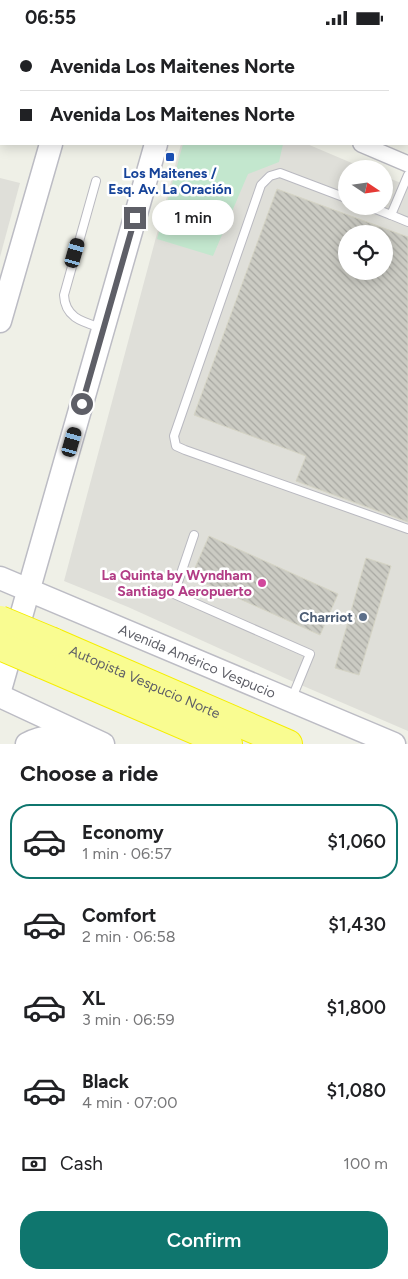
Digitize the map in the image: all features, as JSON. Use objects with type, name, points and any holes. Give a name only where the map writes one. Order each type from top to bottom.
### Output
[{"type":"highway","name":"Autopista Vespucio Norte","points":[[0,620],[47,653],[118,697],[228,744]]},
{"type":"highway","name":"Autopista Vespucio Norte","points":[[0,646],[47,653],[288,744]]},
{"type":"highway","points":[[118,697],[196,744]]},
{"type":"street","points":[[0,321],[51,145]]},
{"type":"street","points":[[0,690],[156,145]]},
{"type":"street","points":[[363,145],[408,164]]},
{"type":"street","name":"Avenida Américo Vespucio","points":[[0,578],[394,744]]},
{"type":"street","points":[[0,696],[97,741]]},
{"type":"street","points":[[27,744],[50,736],[97,741]]},
{"type":"lane","points":[[338,195],[280,173],[270,176],[260,185],[174,436],[176,446],[408,529]]},
{"type":"lane","points":[[393,210],[408,175]]},
{"type":"lane","points":[[96,181],[65,290],[64,301],[69,312],[74,317],[104,329]]},
{"type":"lane","points":[[391,215],[408,222]]},
{"type":"lane","points":[[194,535],[174,594],[310,655],[291,700]]},
{"type":"shaded area","points":[[181,145],[309,145],[345,160],[338,160],[338,215],[393,215],[393,180],[408,186],[408,731],[128,607],[64,581]]},
{"type":"shaded area","points":[[0,178],[20,183],[0,257]]},
{"type":"green space","points":[[183,145],[283,145],[279,162],[248,174],[213,256],[157,239]]},
{"type":"building","points":[[277,189],[338,211],[338,215],[348,215],[375,225],[338,225],[338,280],[393,280],[393,232],[408,237],[408,522],[296,481],[306,456],[194,415]]},
{"type":"building","points":[[209,536],[338,594],[320,635],[191,577]]},
{"type":"building","name":"Charriot","points":[[366,558],[391,566],[359,675],[335,668]]},
{"type":"place","name":"Los Maitenes / Esq. Av. La Oración","points":[[170,157]]},
{"type":"place","name":"La Quinta by Wyndham Santiago Aeropuerto","points":[[262,583]]},
{"type":"place","name":"Charriot","points":[[363,617]]},
{"type":"route","points":[[82,404],[135,218]]}]
